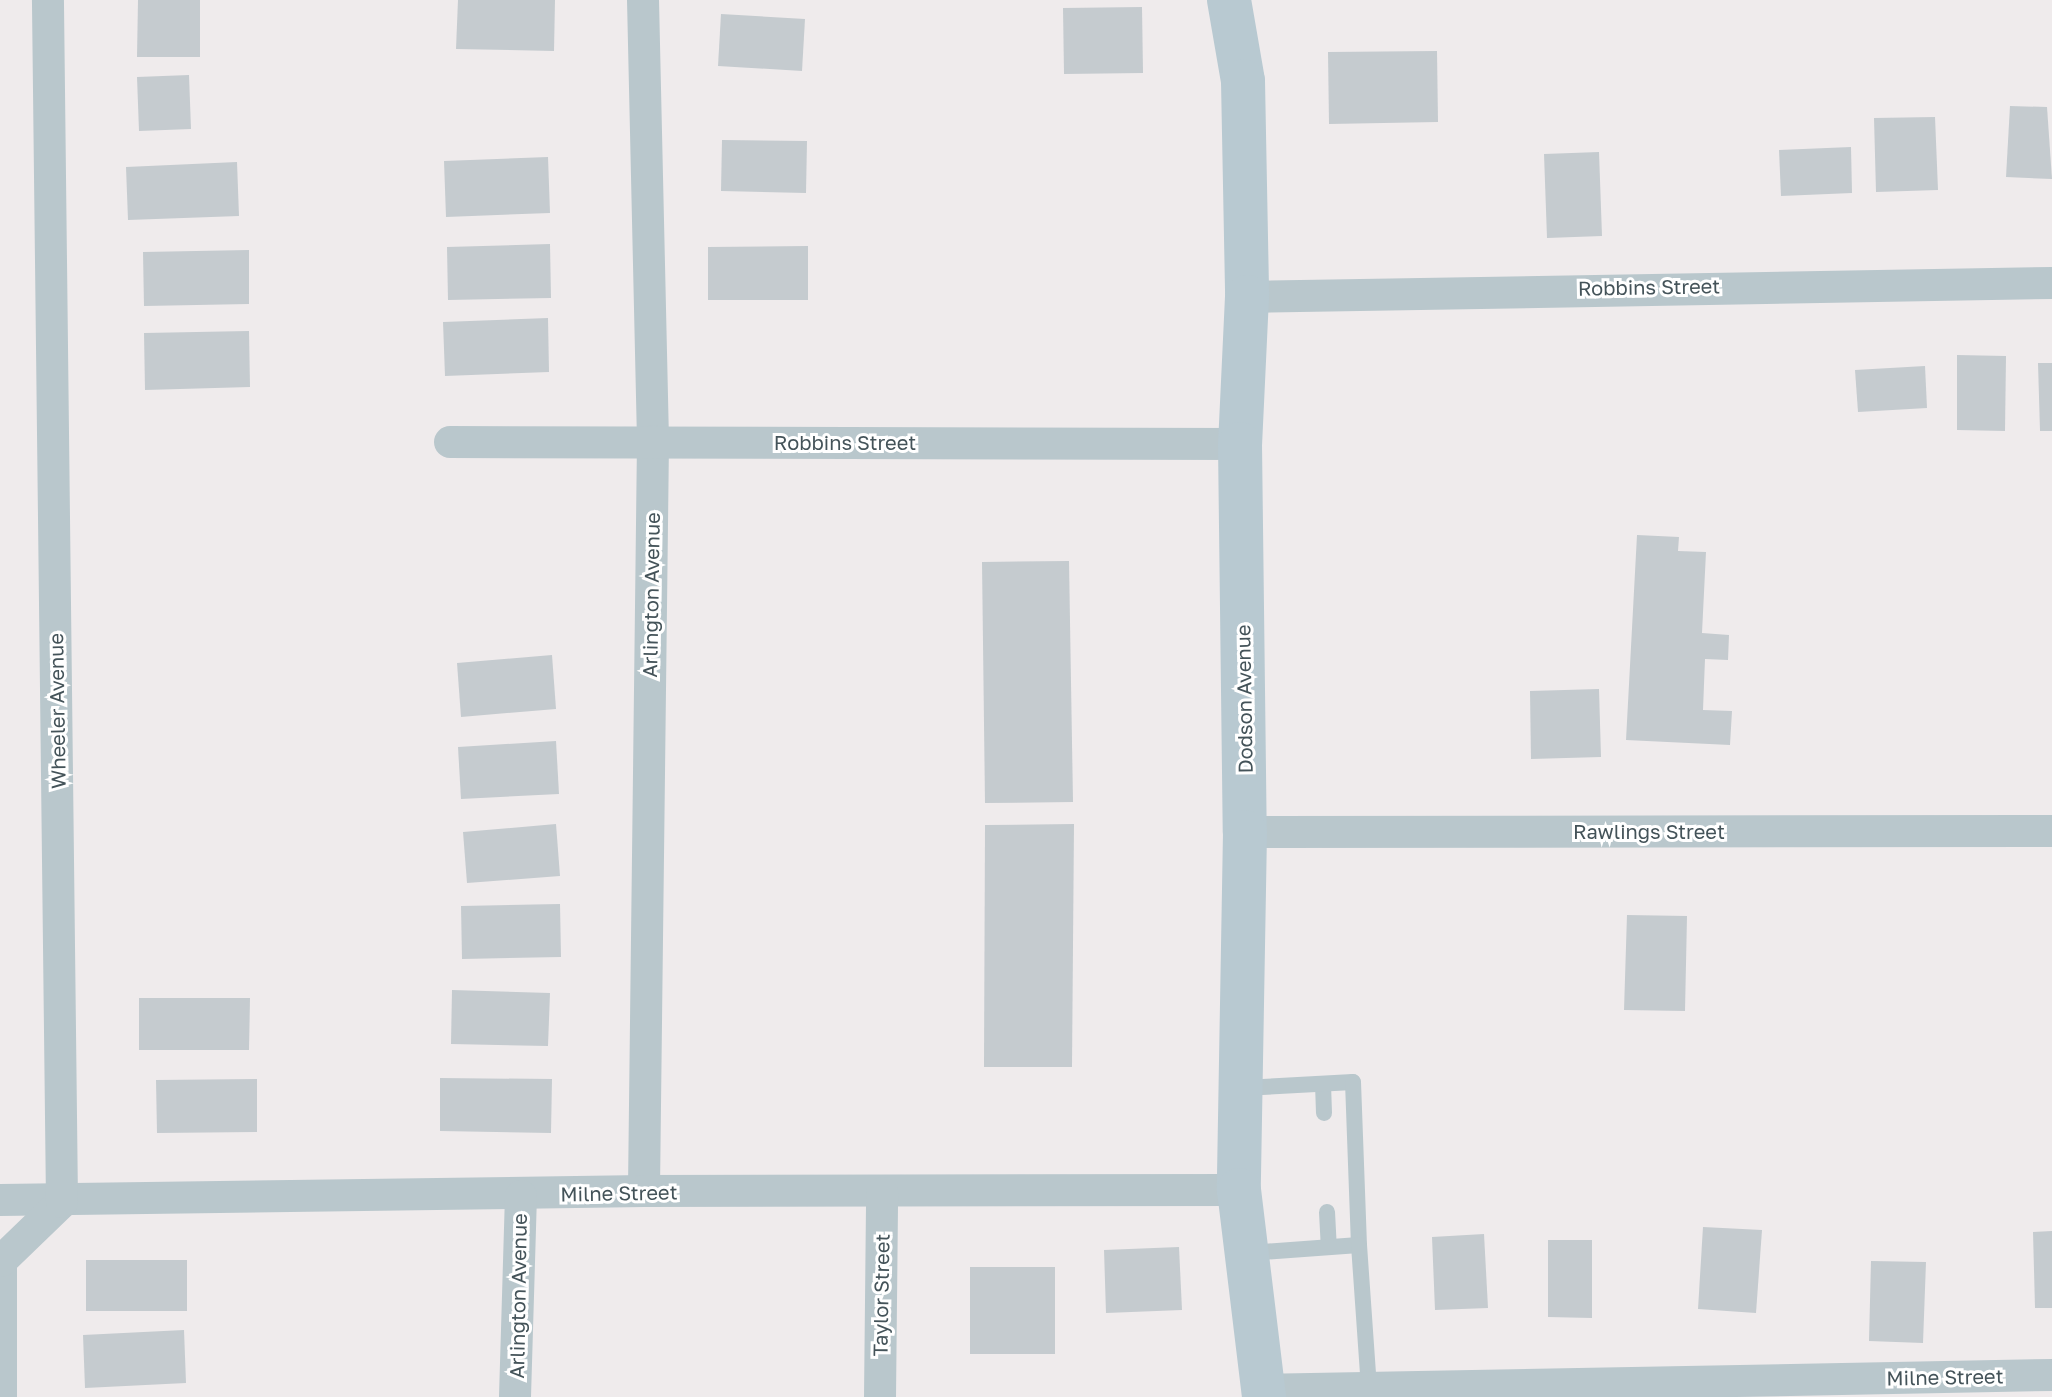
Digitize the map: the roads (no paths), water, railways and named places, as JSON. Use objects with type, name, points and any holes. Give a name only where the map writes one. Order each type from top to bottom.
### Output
[{"type":"main road","name":"Dodson Avenue","points":[[1229,0],[1243,81],[1247,297],[1240,444],[1245,832],[1239,1190],[1263,1394]]},
{"type":"street","name":"Wheeler Avenue","points":[[48,0],[62,1202]]},
{"type":"street","name":"Arlington Avenue","points":[[643,0],[653,441],[644,1191]]},
{"type":"street","name":"Robbins Street","points":[[1247,297],[2052,283]]},
{"type":"street","name":"Robbins Street","points":[[450,442],[1240,444]]},
{"type":"street","name":"Rawlings Street","points":[[1245,832],[2052,831]]},
{"type":"street","name":"Milne Street","points":[[0,1200],[62,1202],[521,1196],[644,1191],[1239,1190]]},
{"type":"street","name":"Taylor Street","points":[[880,1397],[882,1193]]},
{"type":"street","name":"Arlington Avenue","points":[[515,1397],[521,1196]]},
{"type":"street","points":[[1,1397],[1,1261],[62,1202]]},
{"type":"street","name":"Milne Street","points":[[1263,1394],[1369,1389],[2052,1375]]},
{"type":"lane","points":[[1240,1089],[1353,1082],[1359,1245],[1369,1389]]},
{"type":"lane","points":[[1323,1084],[1324,1113]]},
{"type":"lane","points":[[1327,1212],[1329,1246]]},
{"type":"lane","points":[[1246,1253],[1359,1245]]}]
